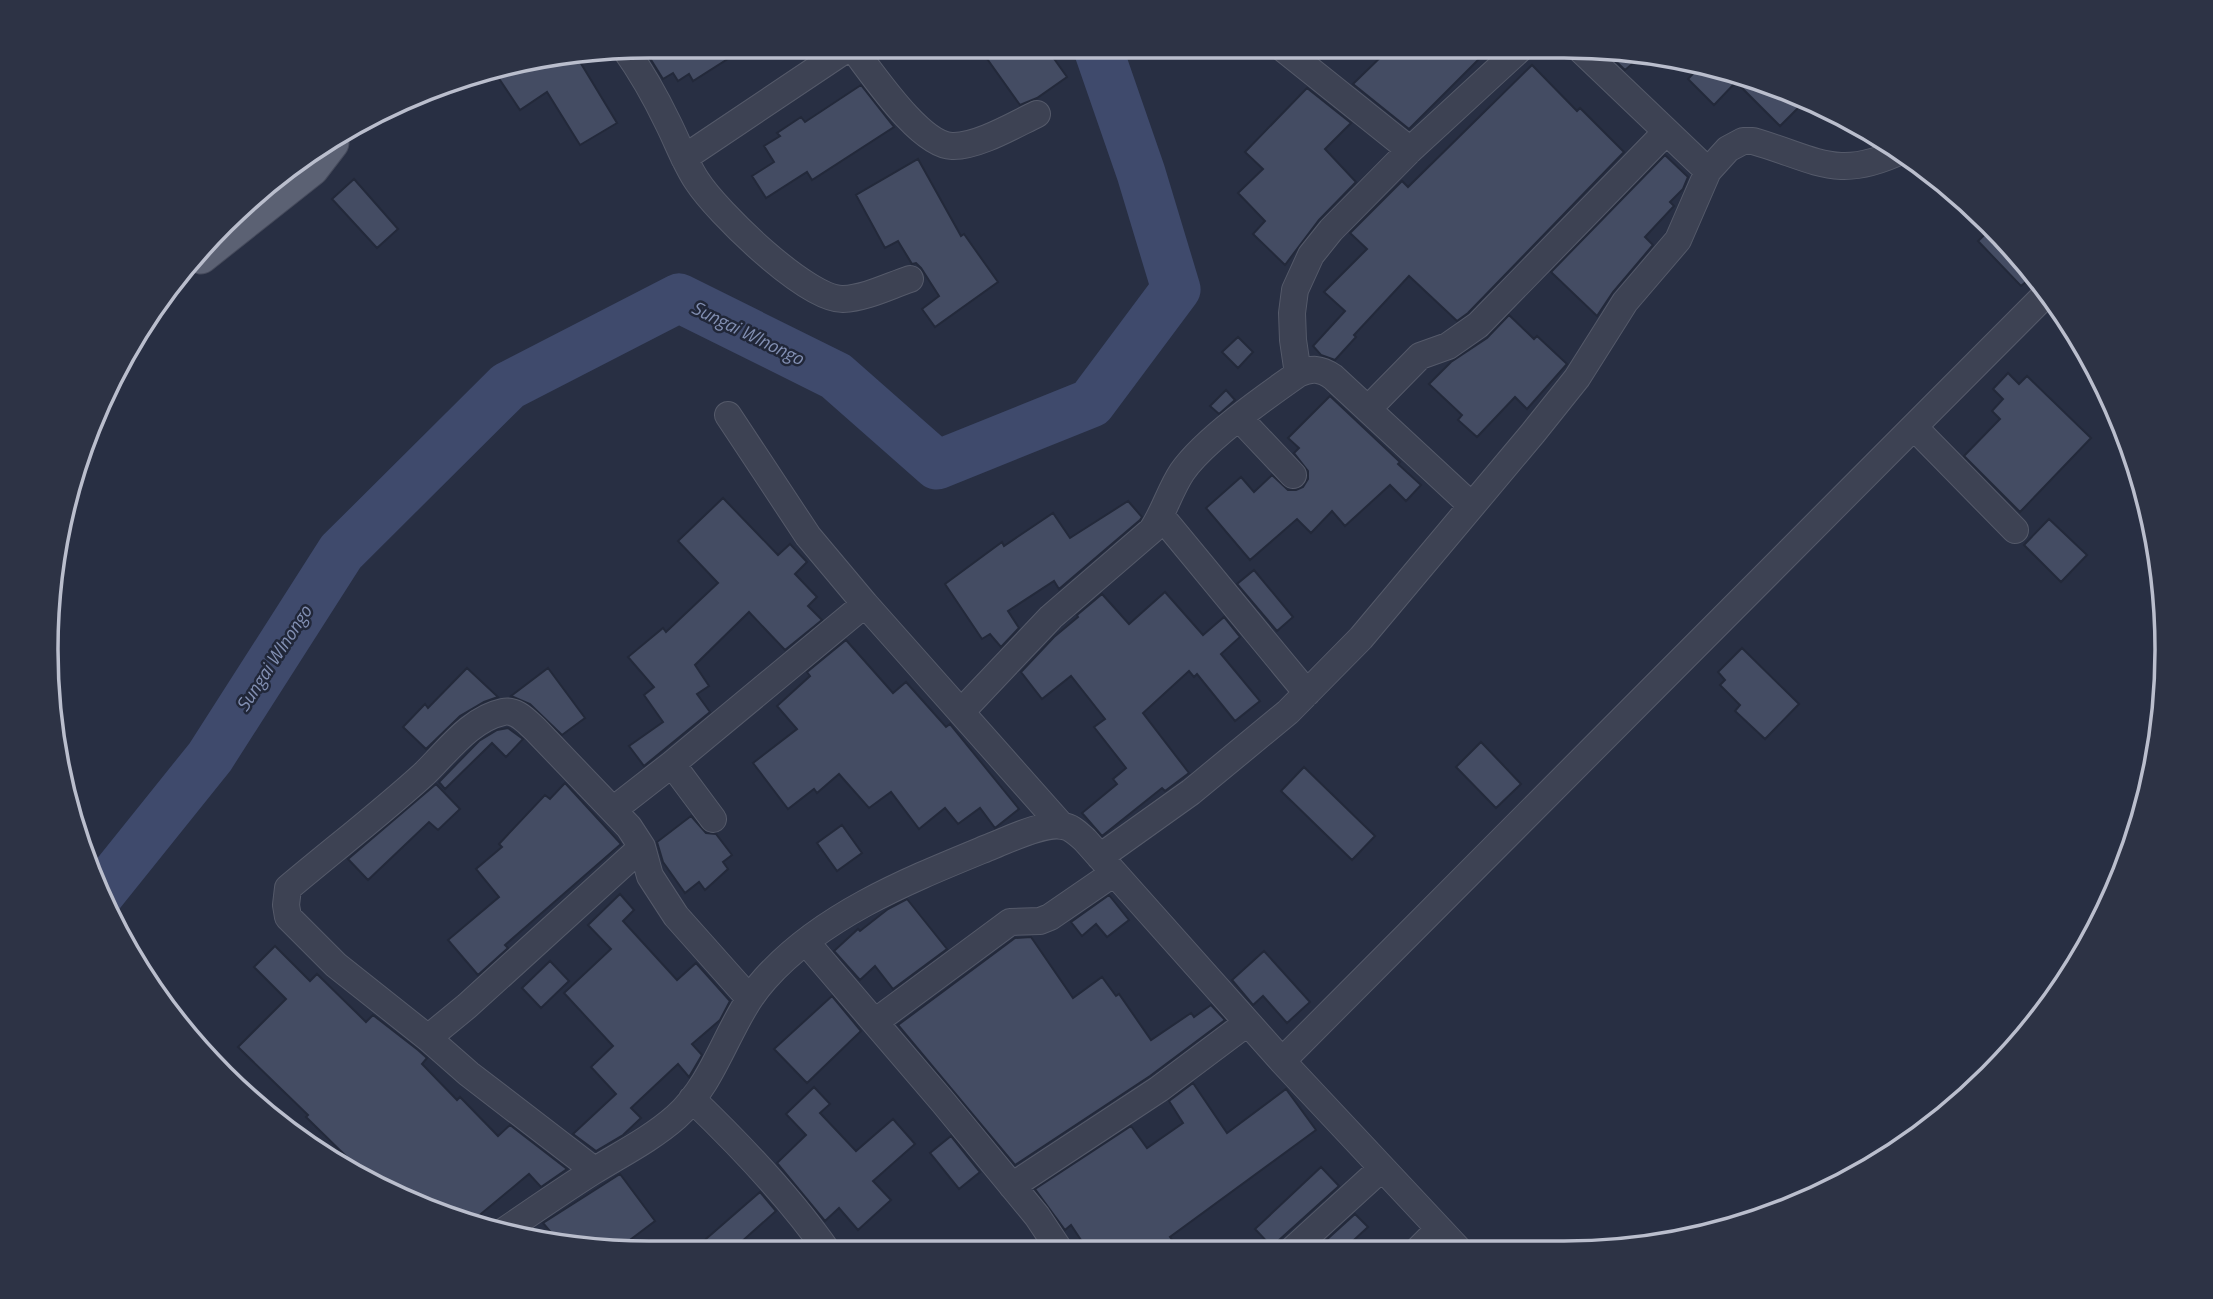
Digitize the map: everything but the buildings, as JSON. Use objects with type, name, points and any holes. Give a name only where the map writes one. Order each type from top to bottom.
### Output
[{"type":"main road","points":[[223,239],[312,169],[321,157]]},
{"type":"street","points":[[684,158],[833,58]]},
{"type":"street","points":[[860,58],[913,125],[939,144],[953,146],[975,142],[1037,114]]},
{"type":"street","points":[[1295,58],[1410,150]]},
{"type":"street","points":[[1298,374],[1292,313],[1295,290],[1311,255],[1331,230],[1410,150],[1510,58]]},
{"type":"street","points":[[630,59],[654,95],[698,182],[718,207],[785,269],[826,297],[843,299],[862,296],[910,279]]},
{"type":"street","points":[[1590,59],[1708,171]]},
{"type":"street","points":[[1368,409],[1420,356],[1448,346],[1478,325],[1666,132]]},
{"type":"street","points":[[875,1022],[1003,926],[1016,921],[1040,921],[1050,917],[1191,792],[1288,712],[1362,638],[1577,378],[1625,302],[1678,240],[1708,171],[1728,149],[1743,141],[1767,145],[1830,167],[1866,165],[1889,155]]},
{"type":"street","points":[[1282,1061],[2041,300]]},
{"type":"street","points":[[961,712],[1051,617],[1140,541],[1161,516],[1183,472],[1214,439],[1298,374],[1314,369],[1324,371],[1471,505]]},
{"type":"street","points":[[728,415],[784,503],[865,604],[1062,826],[1077,832],[1247,1023],[1450,1241]]},
{"type":"street","points":[[1240,419],[1293,475]]},
{"type":"street","points":[[1914,427],[2015,530]]},
{"type":"street","points":[[1161,516],[1307,693]]},
{"type":"street","points":[[613,810],[865,604]]},
{"type":"street","points":[[594,1170],[469,1074],[336,964],[288,917],[288,888],[424,774],[463,734],[507,710],[535,729],[613,810],[642,847],[650,876],[676,916],[749,998]]},
{"type":"street","points":[[672,764],[712,819]]},
{"type":"street","points":[[513,1225],[594,1170],[654,1134],[678,1115],[705,1081],[749,998],[779,964],[806,942],[886,892],[915,878],[1031,831],[1062,826]]},
{"type":"street","points":[[428,1038],[642,847]]},
{"type":"street","points":[[806,942],[1037,1216],[1054,1241]]},
{"type":"street","points":[[1012,1186],[1167,1083],[1247,1023]]},
{"type":"street","points":[[692,1099],[731,1136],[779,1189],[819,1241]]},
{"type":"street","points":[[1302,1241],[1382,1168]]},
{"type":"street","points":[[1427,1241],[1439,1229]]},
{"type":"waterway","name":"Sungai WInongo","points":[[107,885],[210,757],[341,552],[508,386],[679,298],[836,376],[937,465],[1091,403],[1176,289],[1141,173],[1101,58]]}]
